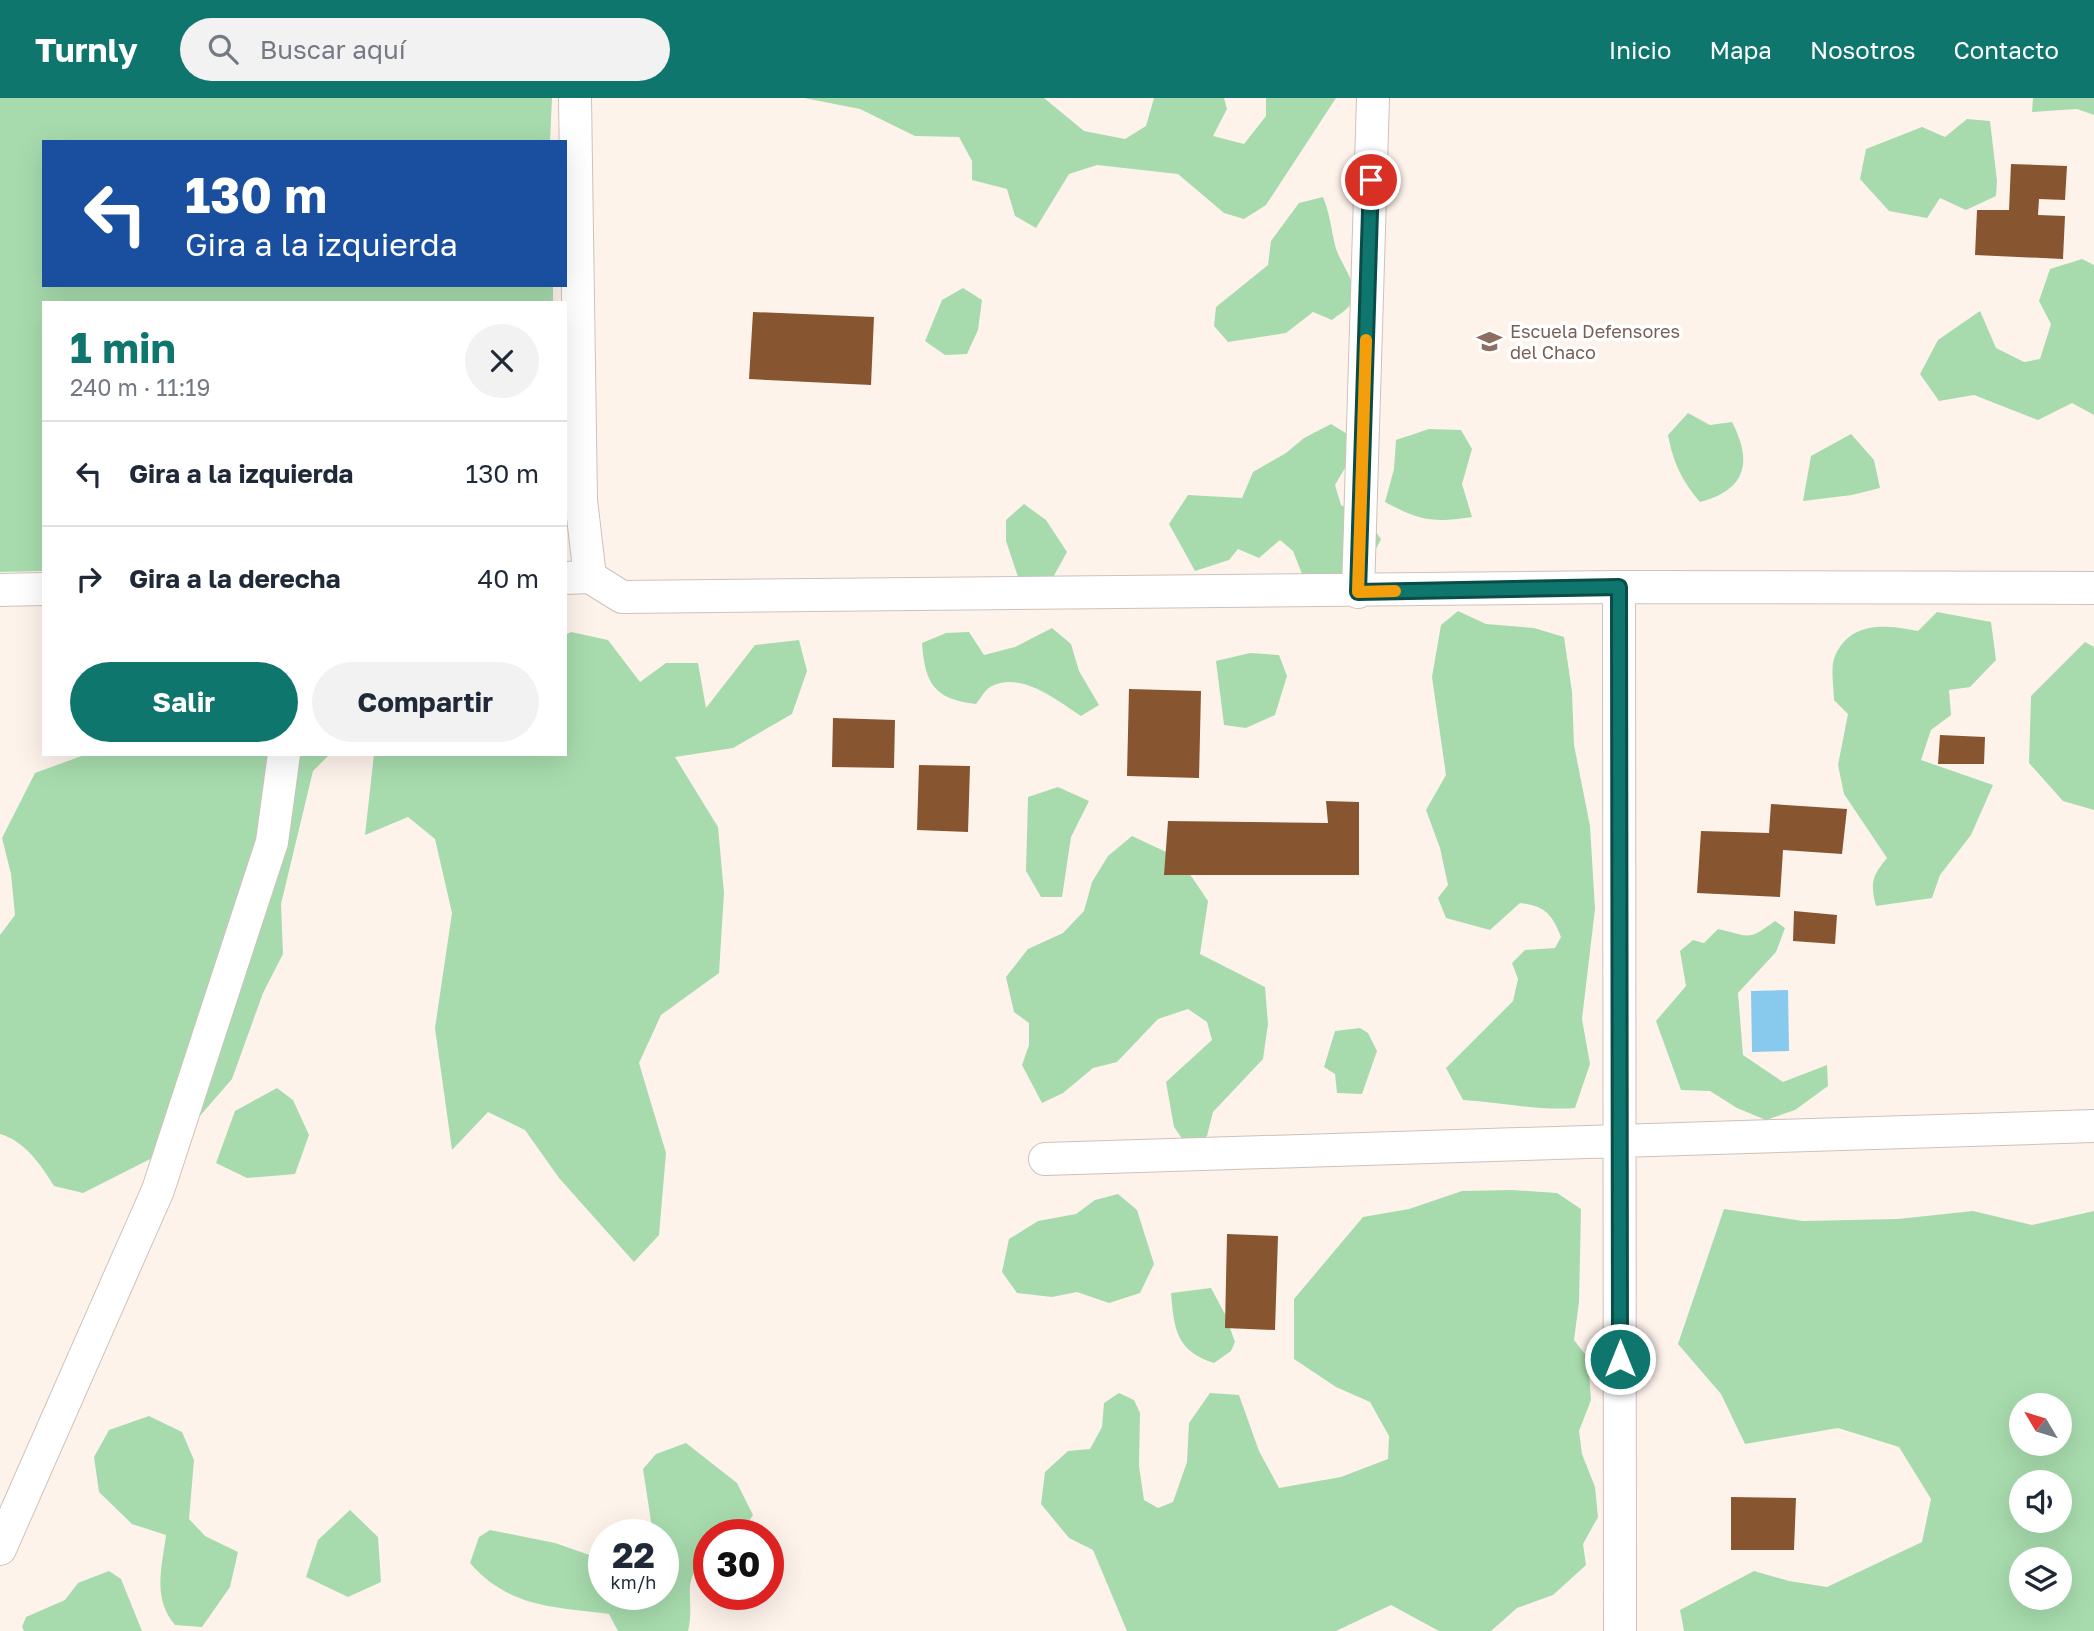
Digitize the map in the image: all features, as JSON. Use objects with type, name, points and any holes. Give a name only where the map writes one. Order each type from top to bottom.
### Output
[{"type":"street","points":[[575,98],[581,500],[578,578],[622,597],[1358,592],[1619,587],[2094,588]]},
{"type":"street","points":[[1358,592],[1373,98]]},
{"type":"street","points":[[1619,587],[1620,1631]]},
{"type":"street","points":[[0,590],[42,589]]},
{"type":"street","points":[[0,1549],[159,1190],[272,842],[284,756]]},
{"type":"street","points":[[1045,1158],[2094,1126]]},
{"type":"green space","points":[[0,98],[552,98],[550,140],[42,140],[42,287],[553,287],[553,301],[42,301],[42,571],[0,572]]},
{"type":"green space","points":[[804,98],[1044,98],[1084,131],[1125,139],[1146,126],[1154,98],[1224,98],[1227,109],[1213,136],[1244,144],[1266,116],[1266,98],[1336,98],[1266,205],[1244,219],[1224,213],[1178,174],[1097,165],[1069,174],[1036,228],[1015,216],[1007,189],[972,180],[972,161],[959,137],[915,136],[860,109]]},
{"type":"green space","points":[[2033,98],[2094,98],[2094,115],[2077,109],[2032,112]]},
{"type":"green space","points":[[1967,119],[1990,121],[1997,181],[1996,196],[1966,210],[1940,198],[1927,218],[1889,211],[1860,179],[1866,149],[1922,127],[1945,137]]},
{"type":"green space","points":[[1323,197],[1337,252],[1353,287],[1351,305],[1332,320],[1313,312],[1286,333],[1228,342],[1214,326],[1216,307],[1268,265],[1271,241],[1299,203]]},
{"type":"green space","points":[[2082,259],[2094,265],[2094,415],[2072,403],[2038,420],[1974,395],[1939,401],[1920,374],[1938,340],[1980,311],[1996,348],[2024,362],[2040,359],[2051,324],[2039,301],[2050,269]]},
{"type":"green space","points":[[963,288],[982,300],[978,330],[967,354],[945,355],[925,341],[942,300]]},
{"type":"green space","points":[[1688,413],[1710,425],[1732,422],[1742,450],[1743,462],[1736,482],[1715,497],[1700,502],[1679,471],[1668,435]]},
{"type":"green space","points":[[1331,424],[1349,435],[1345,468],[1335,485],[1341,505],[1368,521],[1381,539],[1368,559],[1340,575],[1304,579],[1293,551],[1280,540],[1259,558],[1238,549],[1229,560],[1195,571],[1169,524],[1188,495],[1242,498],[1253,472],[1286,453],[1304,438]]},
{"type":"green space","points":[[1429,429],[1461,430],[1472,449],[1462,484],[1472,517],[1427,519],[1385,502],[1394,469],[1396,440]]},
{"type":"green space","points":[[1851,434],[1874,460],[1880,488],[1852,495],[1803,501],[1811,456]]},
{"type":"green space","points":[[1024,504],[1046,520],[1067,552],[1051,581],[1019,580],[1006,541],[1006,520]]},
{"type":"green space","points":[[1458,611],[1486,624],[1534,628],[1564,637],[1572,692],[1574,745],[1590,826],[1595,909],[1582,1019],[1590,1064],[1575,1108],[1463,1100],[1446,1068],[1513,1001],[1518,979],[1512,963],[1525,950],[1555,948],[1561,937],[1551,917],[1536,906],[1520,903],[1490,930],[1446,918],[1438,898],[1448,885],[1440,848],[1426,810],[1446,775],[1432,677],[1441,625]]},
{"type":"green space","points":[[1937,612],[1991,622],[1996,660],[1970,687],[1949,690],[1951,715],[1931,730],[1921,760],[1993,785],[1971,835],[1940,875],[1932,898],[1876,906],[1874,880],[1887,858],[1844,794],[1838,765],[1848,714],[1834,700],[1832,672],[1835,656],[1850,636],[1860,631],[1894,627],[1918,631]]},
{"type":"green space","points":[[1052,628],[1071,644],[1079,671],[1099,705],[1081,716],[1050,695],[1026,684],[1002,683],[990,687],[976,704],[950,698],[934,687],[929,679],[922,643],[946,633],[969,632],[984,655],[1015,647]]},
{"type":"green space","points":[[571,632],[608,640],[640,682],[666,663],[698,663],[706,708],[755,645],[799,640],[807,671],[792,714],[733,748],[675,757],[718,827],[724,893],[719,973],[661,1015],[639,1063],[666,1153],[659,1235],[634,1262],[559,1178],[525,1130],[488,1112],[452,1150],[435,1028],[452,913],[435,839],[408,817],[365,835],[374,756],[567,756],[567,634]]},
{"type":"green space","points":[[2085,642],[2094,647],[2094,810],[2063,801],[2029,763],[2031,696]]},
{"type":"green space","points":[[1250,653],[1279,655],[1287,676],[1275,715],[1246,728],[1224,725],[1216,661]]},
{"type":"green space","points":[[82,756],[328,756],[313,771],[281,904],[283,954],[263,993],[232,1079],[172,1148],[83,1193],[54,1186],[25,1148],[0,1134],[0,935],[15,915],[11,874],[2,838],[35,773]]},
{"type":"green space","points":[[1058,787],[1089,801],[1071,837],[1062,897],[1041,897],[1026,871],[1028,797]]},
{"type":"green space","points":[[1132,836],[1179,858],[1208,901],[1200,954],[1265,987],[1268,1024],[1263,1059],[1213,1112],[1207,1136],[1190,1150],[1174,1127],[1166,1082],[1212,1040],[1207,1022],[1188,1009],[1158,1019],[1117,1062],[1093,1068],[1063,1093],[1042,1103],[1022,1065],[1029,1045],[1029,1023],[1014,1012],[1006,977],[1028,949],[1063,933],[1084,911],[1092,882],[1108,856]]},
{"type":"green space","points":[[1775,921],[1785,928],[1776,952],[1738,993],[1743,1055],[1783,1082],[1827,1065],[1828,1086],[1795,1110],[1766,1120],[1737,1108],[1710,1091],[1681,1090],[1656,1021],[1686,986],[1680,951],[1693,940],[1704,943],[1718,929],[1753,935]]},
{"type":"green space","points":[[1360,1028],[1368,1033],[1377,1051],[1362,1094],[1337,1093],[1335,1074],[1324,1067],[1335,1031]]},
{"type":"green space","points":[[277,1088],[293,1100],[309,1135],[295,1174],[247,1178],[216,1163],[235,1111]]},
{"type":"green space","points":[[1462,1191],[1557,1193],[1581,1209],[1579,1302],[1574,1340],[1588,1358],[1591,1400],[1579,1431],[1582,1454],[1595,1487],[1598,1517],[1583,1544],[1586,1565],[1553,1595],[1517,1608],[1491,1631],[1439,1631],[1391,1605],[1336,1631],[1127,1631],[1093,1550],[1069,1538],[1041,1504],[1045,1472],[1068,1451],[1090,1449],[1102,1427],[1104,1403],[1119,1393],[1134,1400],[1140,1413],[1139,1466],[1144,1500],[1158,1508],[1173,1502],[1187,1462],[1189,1423],[1210,1393],[1239,1395],[1259,1451],[1279,1488],[1341,1477],[1388,1459],[1389,1436],[1370,1402],[1336,1387],[1294,1359],[1294,1299],[1363,1217],[1409,1209]]},
{"type":"green space","points":[[1118,1194],[1137,1210],[1154,1264],[1140,1293],[1109,1303],[1077,1292],[1052,1297],[1017,1293],[1002,1272],[1009,1239],[1038,1221],[1076,1214],[1095,1200]]},
{"type":"green space","points":[[1724,1209],[1803,1221],[1898,1219],[1973,1211],[2032,1225],[2094,1211],[2094,1631],[1684,1631],[1680,1610],[1754,1571],[1789,1581],[1827,1587],[1922,1542],[1931,1499],[1899,1447],[1838,1428],[1745,1444],[1721,1394],[1678,1344]]},
{"type":"green space","points":[[1211,1288],[1225,1314],[1235,1342],[1231,1351],[1214,1363],[1192,1352],[1179,1337],[1171,1293]]},
{"type":"green space","points":[[149,1416],[182,1432],[194,1460],[189,1519],[205,1536],[238,1552],[230,1587],[202,1627],[175,1625],[163,1604],[160,1582],[166,1535],[132,1524],[99,1492],[94,1457],[109,1430]]},
{"type":"green space","points":[[686,1443],[737,1483],[753,1515],[750,1519],[693,1519],[693,1576],[688,1631],[618,1631],[609,1614],[552,1607],[517,1597],[485,1578],[470,1563],[479,1537],[490,1530],[555,1543],[588,1554],[588,1610],[679,1610],[679,1519],[651,1519],[643,1469],[656,1454]]},
{"type":"green space","points":[[350,1510],[378,1537],[381,1582],[348,1597],[306,1577],[318,1540]]},
{"type":"green space","points":[[109,1571],[121,1579],[142,1631],[24,1631],[22,1627],[26,1617],[65,1600],[78,1583]]},
{"type":"water","points":[[1788,990],[1789,1051],[1752,1052],[1751,991]]},
{"type":"building","points":[[2011,164],[2067,166],[2065,200],[2039,199],[2038,215],[2065,216],[2063,259],[1975,255],[1977,210],[2009,210]]},
{"type":"building","points":[[753,312],[874,317],[871,385],[749,379]]},
{"type":"building","points":[[1129,689],[1201,691],[1199,778],[1127,776]]},
{"type":"building","points":[[833,718],[895,720],[894,768],[832,767]]},
{"type":"building","points":[[1940,735],[1985,737],[1984,764],[1938,764]]},
{"type":"building","points":[[919,765],[970,766],[968,832],[917,830]]},
{"type":"building","points":[[1326,801],[1359,802],[1359,875],[1164,875],[1168,821],[1328,823]]},
{"type":"building","points":[[1771,804],[1847,809],[1842,854],[1783,850],[1780,897],[1697,893],[1701,831],[1769,833]]},
{"type":"building","points":[[1794,911],[1837,915],[1835,944],[1793,941]]},
{"type":"building","points":[[1227,1234],[1278,1236],[1275,1330],[1225,1328]]},
{"type":"building","points":[[1731,1497],[1796,1498],[1794,1550],[1731,1550]]},
{"type":"slow traffic","points":[[1366,340],[1358,592],[1395,591]]},
{"type":"place","name":"Escuela Defensores del Chaco","points":[[1490,342]]},
{"type":"route","points":[[1371,180],[1358,592],[1619,587],[1620,1359]]}]
